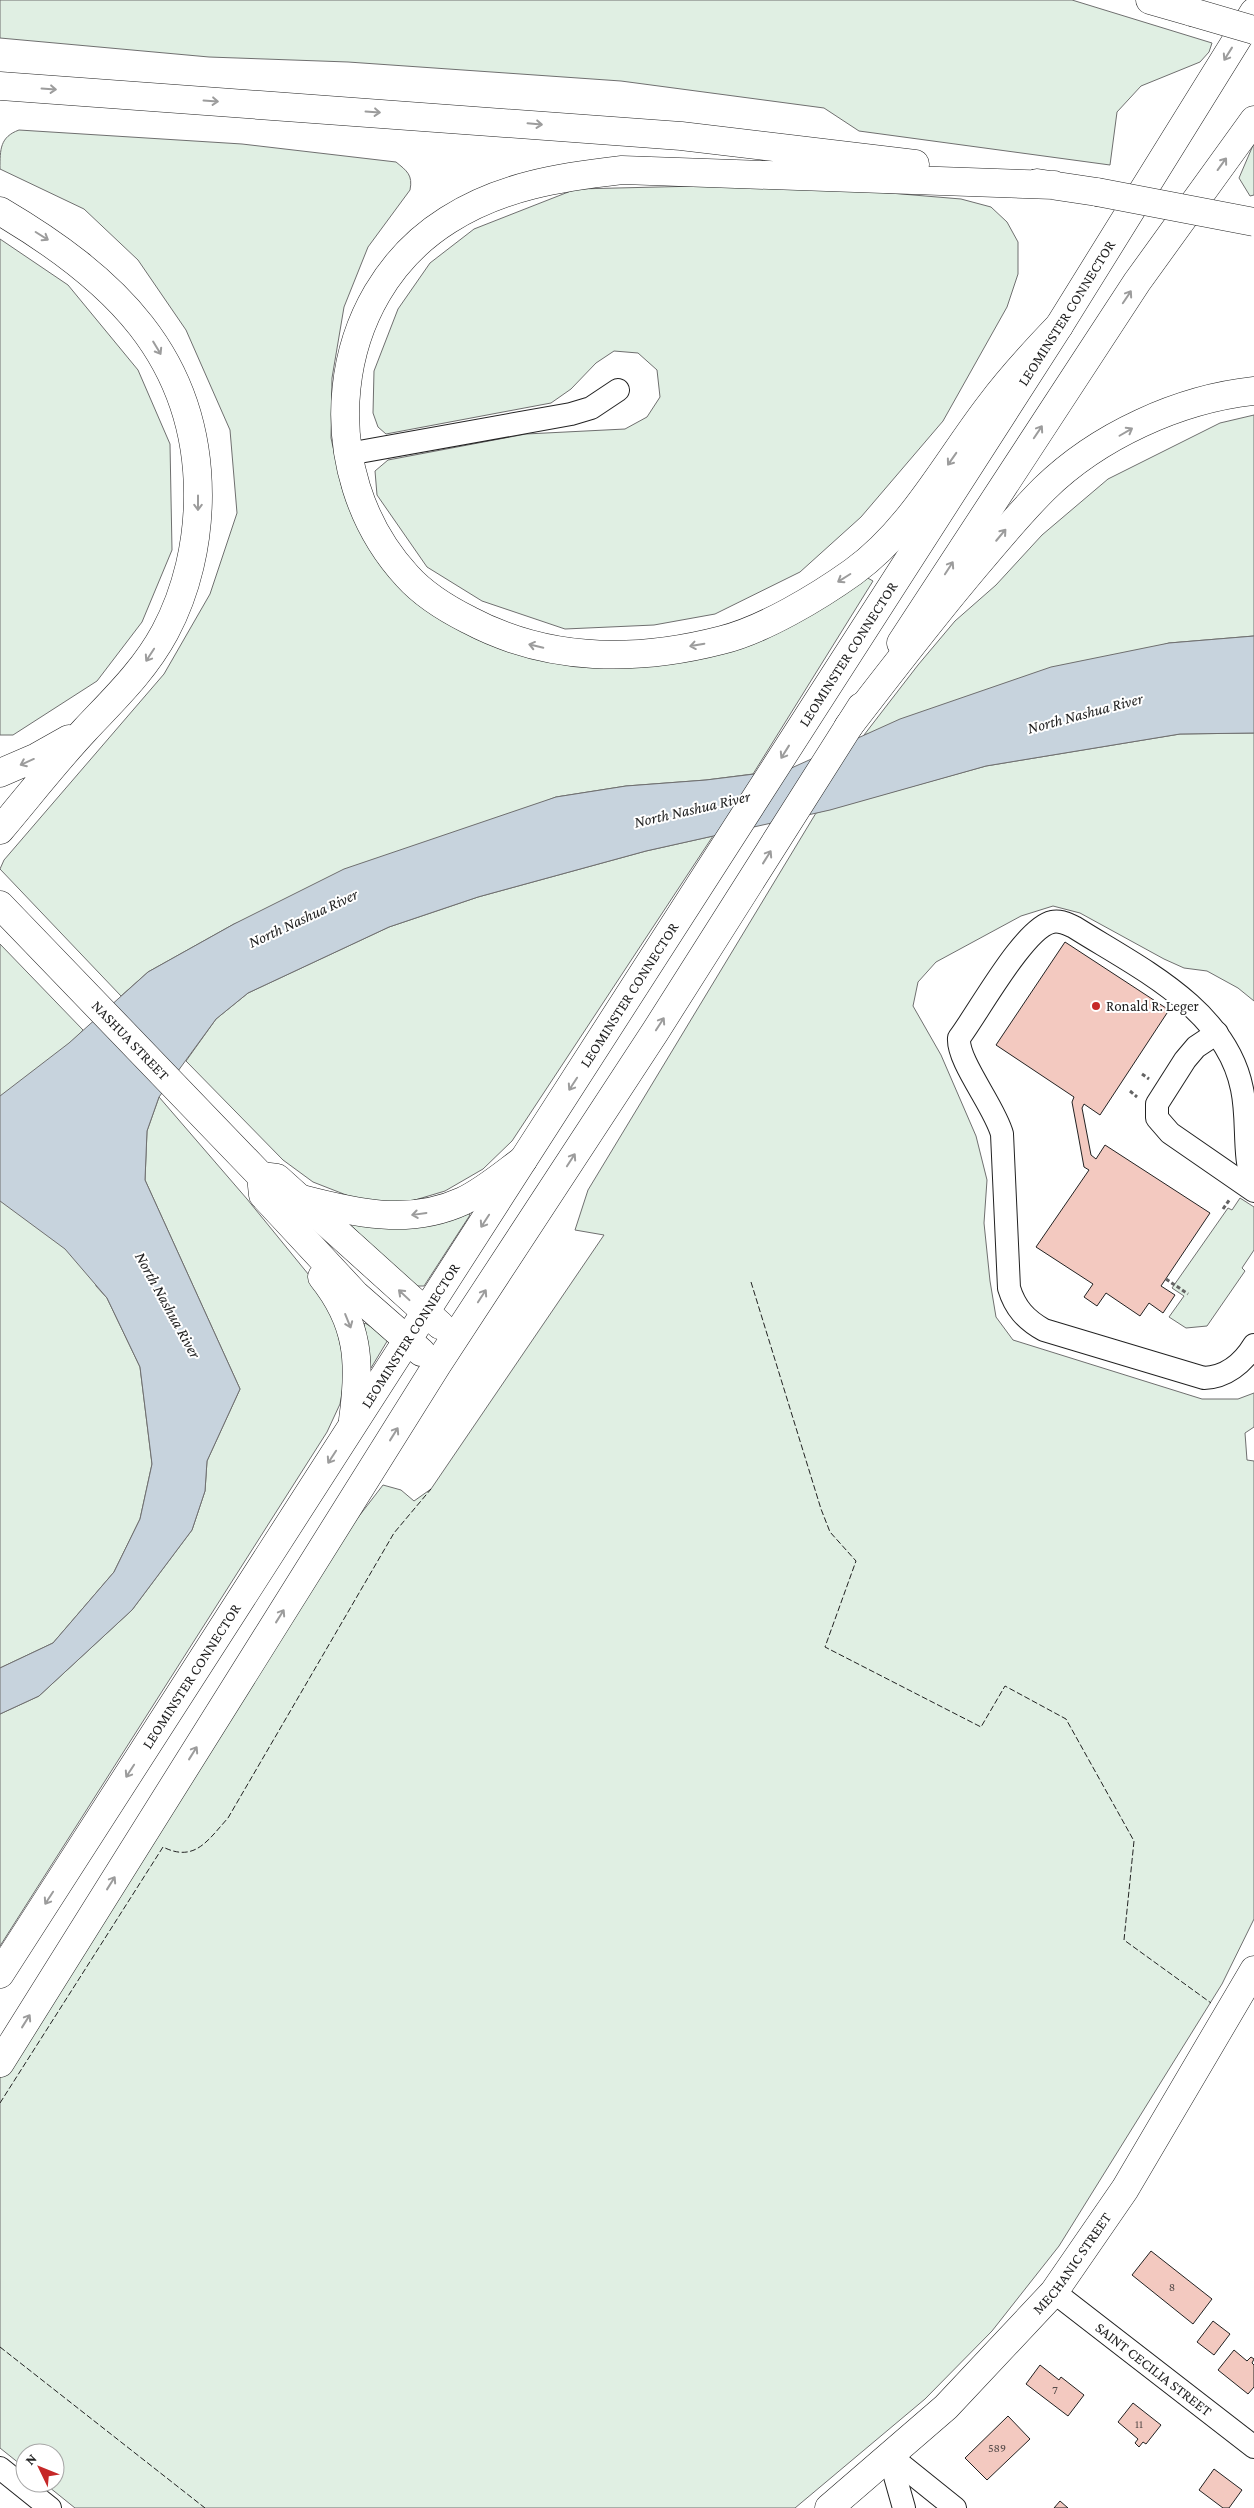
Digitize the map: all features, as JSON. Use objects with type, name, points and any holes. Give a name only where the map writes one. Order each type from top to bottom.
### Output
[{"type":"main road","points":[[1150,0],[1254,30]]},
{"type":"main road","name":"LEOMINSTER CONNECTOR","points":[[0,1974],[1059,326],[1254,12]]},
{"type":"main road","points":[[0,86],[681,136],[958,169],[1097,192],[1254,222]]},
{"type":"main road","points":[[0,2063],[455,1337],[741,898],[848,726],[909,639],[1137,282],[1254,120]]},
{"type":"main road","points":[[1054,185],[622,170],[570,176],[491,197],[450,218],[412,248],[373,302],[359,330],[345,386],[344,420],[348,454],[359,501],[375,533],[408,577],[445,607],[494,634],[551,650],[610,656],[648,654],[714,642],[744,633],[801,605],[852,573],[884,547],[920,504],[990,404],[1024,363],[1059,326]]},
{"type":"main road","points":[[0,211],[47,238],[86,268],[129,309],[155,343],[170,369],[182,398],[198,472],[198,526],[186,582],[177,608],[164,634],[136,677],[84,732],[0,830]]},
{"type":"main road","points":[[909,639],[1007,528],[1044,489],[1075,463],[1132,428],[1154,418],[1208,400],[1254,391]]},
{"type":"main road","points":[[0,773],[37,757],[84,732]]},
{"type":"main road","name":"NASHUA STREET","points":[[0,905],[213,1126],[356,1295],[437,1366]]},
{"type":"main road","points":[[302,1199],[352,1212],[381,1216],[405,1216],[439,1211],[465,1200],[523,1160]]},
{"type":"main road","name":"NASHUA STREET","points":[[262,1185],[277,1178],[425,1314],[455,1337]]},
{"type":"main road","points":[[262,1185],[277,1224],[333,1291],[350,1326],[358,1361],[352,1426]]},
{"type":"main road","name":"MECHANIC STREET","points":[[829,2508],[946,2407],[1054,2292],[1139,2166],[1254,1970]]},
{"type":"street","points":[[348,454],[571,414],[592,408],[618,390]]},
{"type":"street","points":[[1254,1187],[1247,1166],[1242,1088],[1230,1053],[1217,1033],[1166,986],[1074,927],[1065,923],[1052,922],[1039,928],[1027,939],[959,1038],[963,1057],[996,1114],[1002,1134],[1009,1288],[1012,1297],[1022,1314],[1044,1330],[1204,1378],[1222,1375],[1230,1370],[1245,1357],[1254,1345]]},
{"type":"street","points":[[1217,1033],[1196,1047],[1185,1060],[1157,1104],[1157,1118],[1170,1133],[1254,1192]]},
{"type":"street","name":"SAINT CECILIA STREET","points":[[1054,2292],[1254,2447]]},
{"type":"street","points":[[889,2455],[904,2508]]},
{"type":"street","points":[[889,2455],[955,2508]]},
{"type":"street","points":[[4,2480],[50,2508]]},
{"type":"path","points":[[1166,1280],[1188,1294]]},
{"type":"green space","points":[[0,0],[1072,0],[1212,43],[1209,52],[1200,62],[1141,86],[1117,112],[1110,165],[859,131],[824,108],[621,81],[348,62],[209,57],[0,38]]},
{"type":"green space","points":[[19,130],[242,144],[396,162],[403,168],[410,177],[410,190],[368,247],[344,307],[332,378],[331,438],[342,488],[363,536],[432,611],[472,637],[526,655],[643,662],[866,577],[873,581],[753,774],[706,780],[626,786],[556,797],[234,924],[148,972],[121,996],[0,869],[4,860],[164,674],[210,594],[237,513],[230,430],[186,330],[138,260],[84,209],[0,169],[2,145],[8,136]]},
{"type":"green space","points":[[1254,143],[1254,195],[1250,196],[1239,178]]},
{"type":"green space","points":[[782,184],[961,199],[991,207],[1007,222],[1018,242],[1018,274],[1007,307],[943,421],[861,517],[800,572],[715,614],[654,625],[565,629],[482,601],[427,567],[377,495],[375,471],[388,460],[526,434],[625,429],[647,417],[660,397],[657,370],[638,353],[614,351],[596,363],[571,389],[551,403],[386,434],[378,427],[373,413],[374,371],[398,309],[430,263],[474,229],[576,189]]},
{"type":"green space","points":[[0,239],[68,285],[138,370],[170,444],[172,550],[142,622],[97,681],[13,735],[0,735]]},
{"type":"green space","points":[[1254,415],[1254,636],[1169,643],[864,735],[955,621],[996,585],[1042,535],[1108,479],[1220,423]]},
{"type":"green space","points":[[1254,733],[1254,1001],[1238,988],[1207,971],[1184,968],[1080,913],[1053,906],[1021,916],[936,962],[918,982],[913,1006],[941,1055],[976,1136],[987,1180],[984,1223],[996,1317],[1013,1340],[1202,1399],[1238,1399],[1254,1393],[1254,1427],[1245,1433],[1247,1460],[1254,1461],[1254,1919],[1222,1984],[1059,2246],[992,2331],[925,2399],[795,2508],[75,2508],[56,2493],[65,2493],[65,2443],[15,2443],[15,2460],[0,2448],[0,2072],[346,1533],[383,1485],[401,1490],[414,1501],[431,1489],[604,1235],[575,1230],[588,1190],[816,813],[986,766],[1180,734]]},
{"type":"green space","points":[[713,836],[512,1141],[483,1169],[445,1191],[405,1203],[359,1200],[313,1182],[283,1160],[186,1061],[216,1019],[248,993],[389,927],[478,897],[646,851]]},
{"type":"green space","points":[[0,944],[83,1030],[70,1043],[96,1286],[107,1298],[140,1367],[152,1464],[140,1519],[114,1572],[53,1643],[0,1668]]},
{"type":"green space","points":[[159,1097],[247,1199],[322,1291],[333,1313],[346,1369],[340,1404],[327,1432],[0,1946],[0,1714],[39,1696],[132,1610],[192,1530],[205,1491],[207,1461],[240,1389],[145,1180],[147,1131]]},
{"type":"green space","points":[[1240,1198],[1254,1207],[1254,1250],[1242,1268],[1245,1271],[1207,1326],[1186,1328],[1169,1317],[1184,1296],[1172,1288],[1228,1208],[1232,1210]]},
{"type":"green space","points":[[466,1210],[470,1215],[424,1286],[415,1286],[344,1219]]},
{"type":"green space","points":[[364,1324],[389,1338],[371,1368]]},
{"type":"water","name":"North Nashua River","points":[[1254,636],[1254,733],[1180,734],[986,766],[830,810],[646,851],[478,897],[389,927],[248,993],[216,1019],[159,1097],[147,1131],[145,1180],[240,1389],[207,1461],[205,1491],[192,1530],[132,1610],[39,1696],[0,1714],[0,1668],[53,1643],[114,1572],[140,1519],[152,1464],[140,1367],[107,1298],[65,1249],[0,1201],[0,1096],[69,1043],[148,972],[234,924],[344,869],[556,797],[626,786],[706,780],[787,770],[900,719],[1051,667],[1169,643]]},
{"type":"building","points":[[1065,942],[1169,1010],[1100,1115],[1084,1104],[1082,1108],[1091,1155],[1096,1159],[1105,1145],[1210,1213],[1161,1286],[1175,1295],[1163,1313],[1149,1303],[1140,1316],[1106,1293],[1097,1306],[1084,1297],[1093,1284],[1036,1247],[1089,1170],[1084,1167],[1072,1102],[1074,1097],[996,1045]]},
{"type":"building","points":[[1151,2251],[1212,2299],[1193,2324],[1132,2275]]},
{"type":"building","points":[[1213,2321],[1230,2334],[1214,2355],[1197,2342]]},
{"type":"building","points":[[1234,2350],[1247,2361],[1251,2357],[1254,2359],[1252,2363],[1254,2365],[1254,2387],[1248,2394],[1218,2370]]},
{"type":"building","points":[[1040,2365],[1059,2380],[1061,2377],[1084,2395],[1068,2416],[1026,2384]]},
{"type":"building","points":[[1133,2403],[1161,2425],[1146,2444],[1143,2442],[1139,2447],[1135,2443],[1138,2439],[1118,2422]]},
{"type":"building","points":[[1008,2416],[1030,2439],[987,2480],[965,2458]]},
{"type":"building","points":[[1214,2469],[1242,2490],[1229,2508],[1223,2508],[1199,2490]]},
{"type":"building","points":[[1060,2501],[1068,2508],[1054,2508]]},
{"type":"fence","points":[[751,1282],[821,1509],[830,1532],[856,1561],[825,1647],[981,1727],[1005,1686],[1066,1719],[1134,1841],[1124,1940],[1211,2003]]},
{"type":"fence","points":[[0,2103],[163,1847],[174,1851],[192,1851],[207,1841],[228,1818],[394,1533],[431,1489]]},
{"type":"fence","points":[[0,2347],[205,2508]]},
{"type":"place","name":"Ronald R. Leger","points":[[1096,1006]]}]
